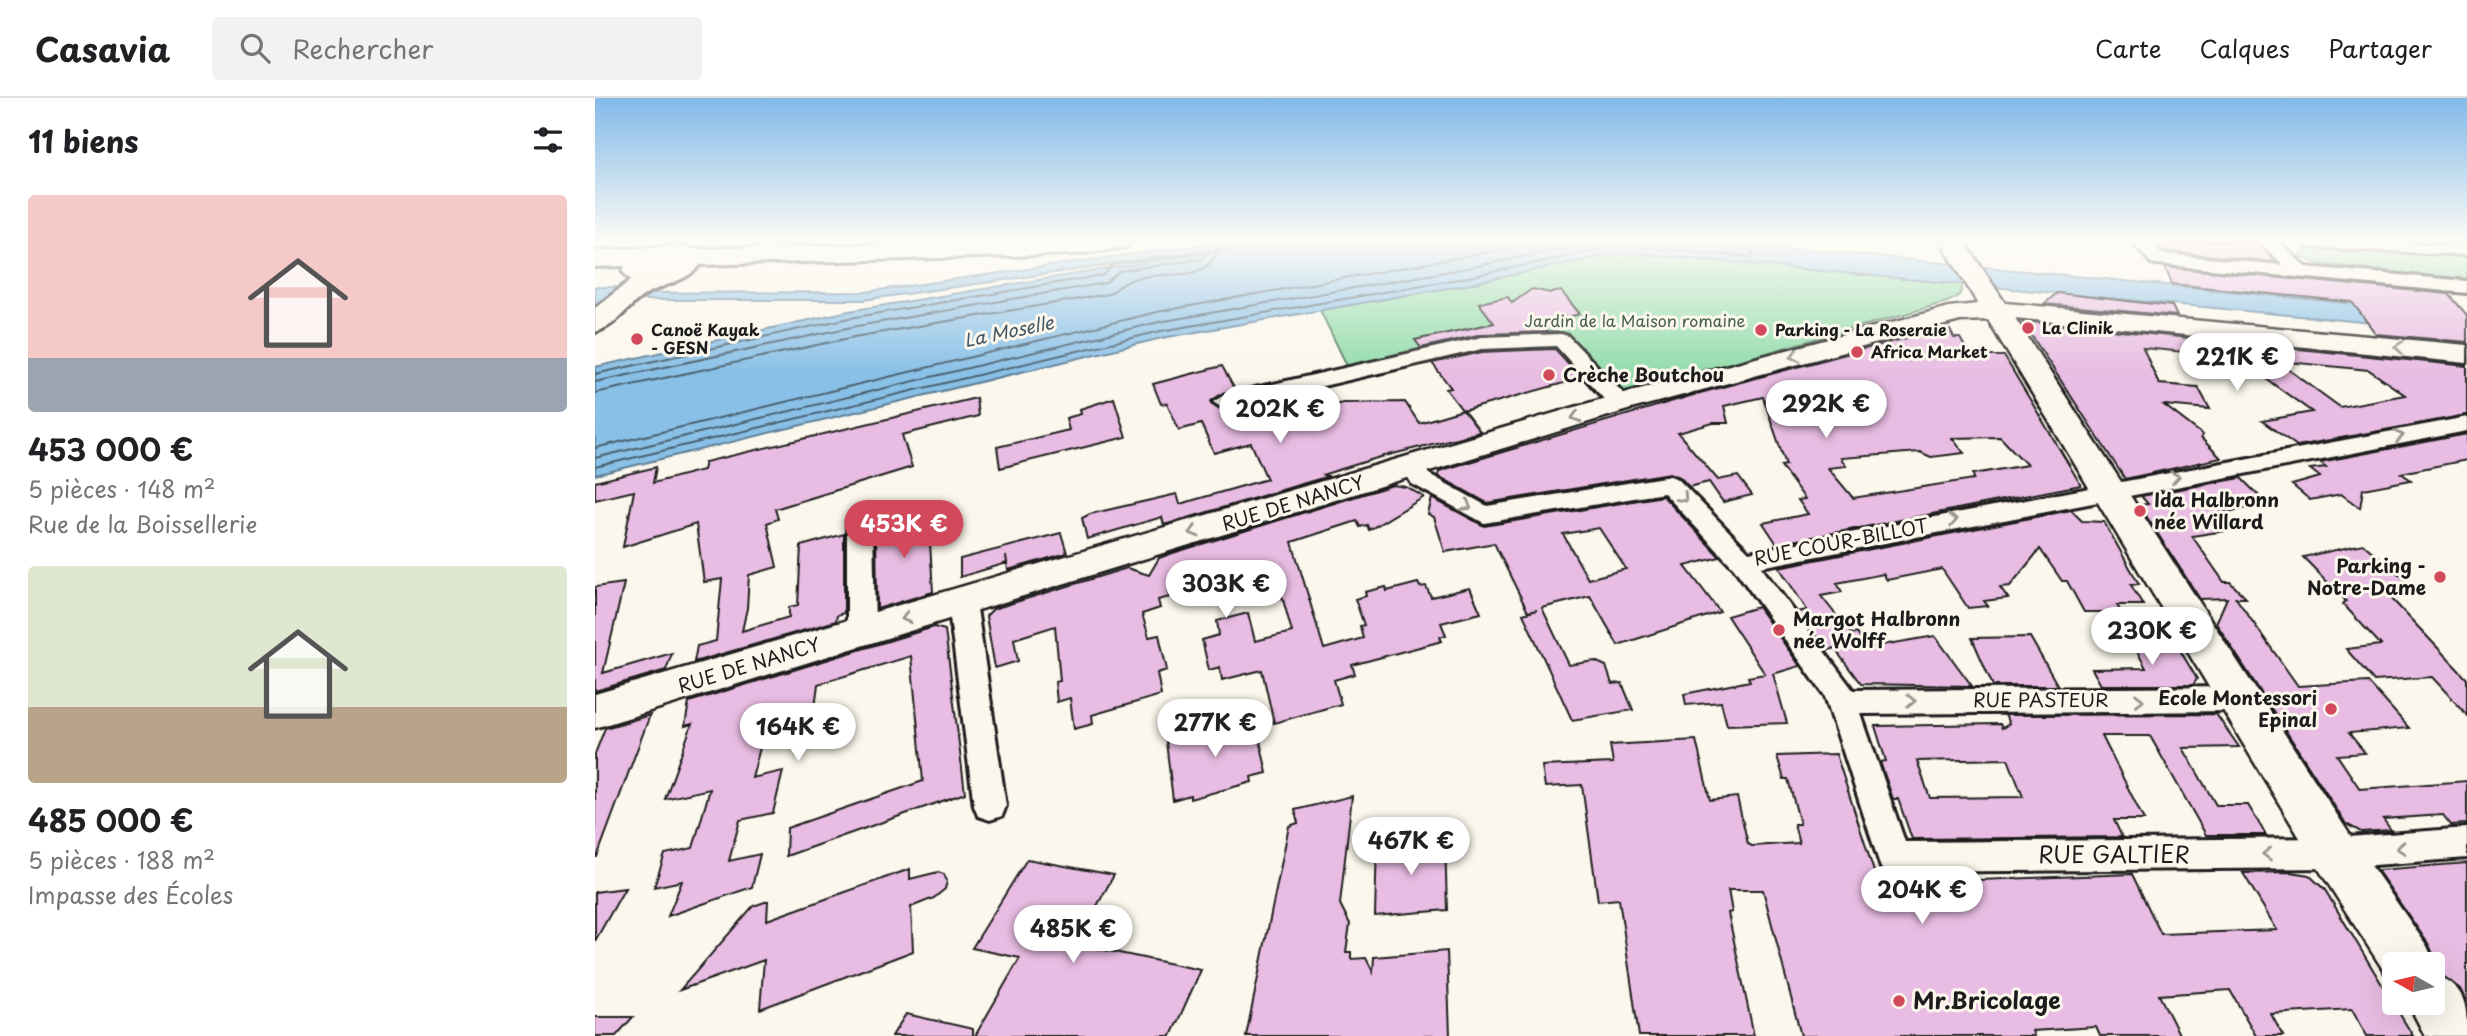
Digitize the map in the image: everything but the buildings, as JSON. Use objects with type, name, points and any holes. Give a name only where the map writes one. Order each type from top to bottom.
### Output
[{"type":"main road","points":[[1980,286],[2335,853],[2401,952]]},
{"type":"main road","name":"RUE DE NANCY","points":[[595,711],[1621,403],[1959,313],[1989,301],[2467,354]]},
{"type":"main road","points":[[2443,1015],[2456,1036]]},
{"type":"street","points":[[1224,402],[1482,343],[1561,340],[1621,403]]},
{"type":"street","name":"RUE COUR-BILLOT","points":[[1413,467],[1420,479],[1484,515],[1669,484],[1743,562],[2108,490],[2467,424]]},
{"type":"street","points":[[860,521],[861,631]]},
{"type":"street","points":[[1743,562],[1839,692],[1843,702]]},
{"type":"street","points":[[962,602],[990,806]]},
{"type":"street","name":"RUE PASTEUR","points":[[1843,702],[2239,699]]},
{"type":"street","name":"RUE GALTIER","points":[[1843,702],[1893,857],[2335,853],[2467,844]]},
{"type":"green space","name":"Jardin de la Maison romaine","points":[[1447,286],[1962,286],[1958,296],[1947,302],[1613,396],[1561,340],[1482,343],[1351,374],[1320,310]]},
{"type":"water","points":[[909,286],[964,286],[863,300],[605,300],[595,303],[595,287],[616,287],[614,293],[865,292]]},
{"type":"water","name":"La Moselle","points":[[1003,286],[1461,286],[1162,338],[595,475],[595,367],[849,311]]},
{"type":"water","points":[[1979,286],[2172,286],[2467,315],[2467,332]]},
{"type":"place","name":"La Clinik","points":[[2028,328]]},
{"type":"place","name":"Parking - La Roseraie","points":[[1761,330]]},
{"type":"place","name":"Canoë Kayak - GESN","points":[[637,339]]},
{"type":"place","name":"Africa Market","points":[[1857,352]]},
{"type":"place","name":"Crèche Boutchou","points":[[1549,375]]},
{"type":"place","name":"Ida Halbronn née Willard","points":[[2140,511]]},
{"type":"place","name":"Parking - Notre-Dame","points":[[2440,577]]},
{"type":"place","name":"Margot Halbronn née Wolff","points":[[1779,630]]},
{"type":"place","name":"Ecole Montessori Epinal","points":[[2331,709]]},
{"type":"place","name":"Mr.Bricolage","points":[[1899,1001]]}]
